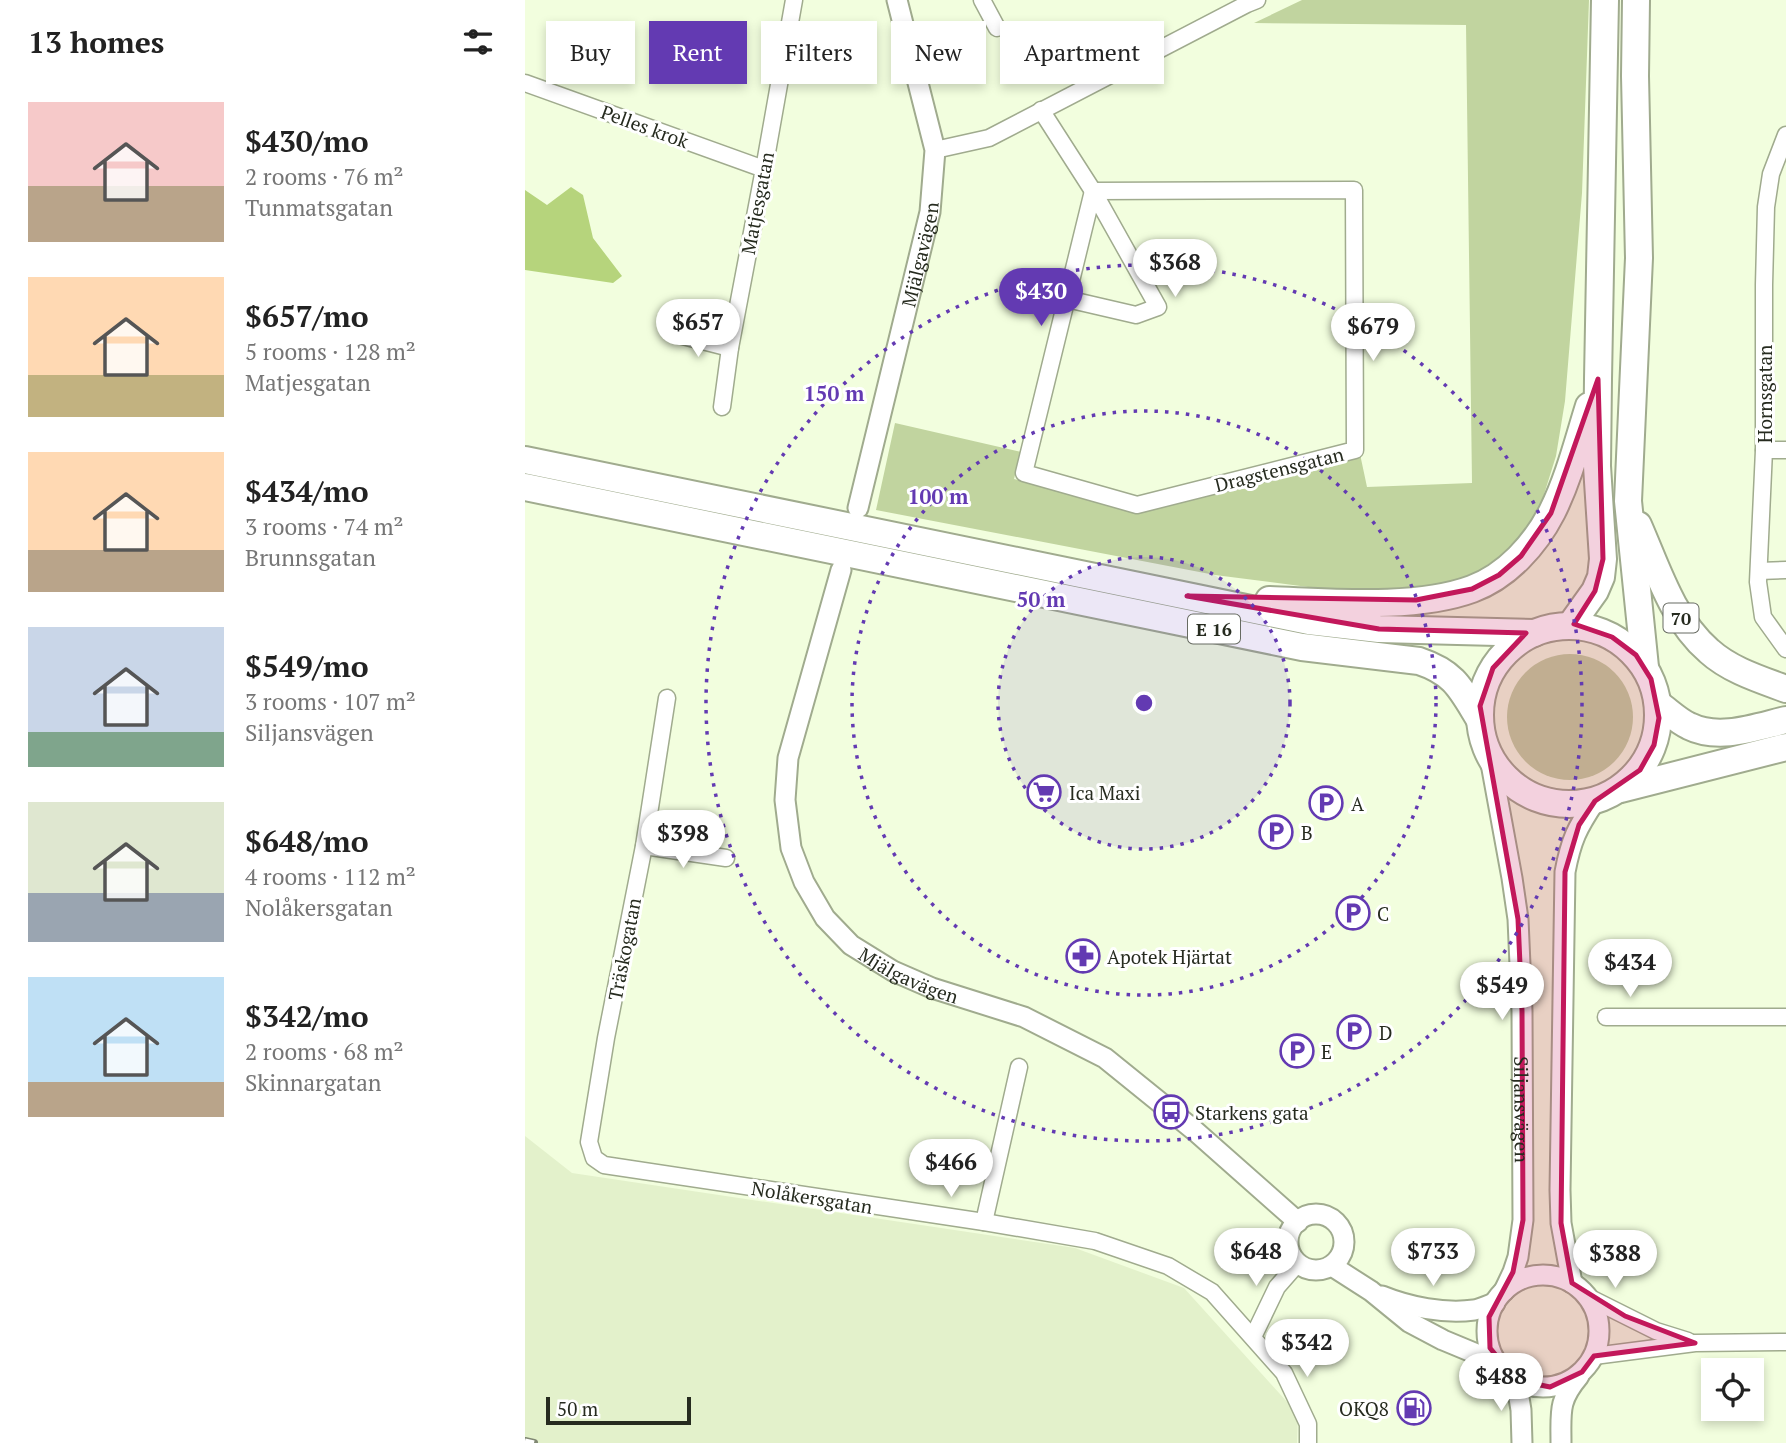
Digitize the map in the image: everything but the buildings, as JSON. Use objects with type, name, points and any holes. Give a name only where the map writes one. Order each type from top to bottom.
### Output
[{"type":"highway","points":[[1570,626],[1595,591],[1601,577],[1603,559],[1597,466],[1605,0]]},
{"type":"highway","name":"70","points":[[1636,0],[1639,258],[1628,501],[1645,667]]},
{"type":"highway","points":[[1187,596],[1364,603],[1416,600],[1472,589],[1499,575],[1521,556],[1551,513],[1568,475],[1598,379]]},
{"type":"highway","name":"E 16","points":[[525,460],[1309,621],[1379,629],[1534,633]]},
{"type":"highway","name":"E 16","points":[[525,487],[1302,647],[1419,661],[1435,666],[1448,675],[1460,688],[1480,720]]},
{"type":"highway","name":"70","points":[[1628,501],[1676,611],[1692,635],[1729,665],[1786,689]]},
{"type":"highway","points":[[1620,789],[1640,770],[1654,745],[1657,732],[1658,704],[1645,667],[1625,645],[1584,627],[1557,627],[1534,633],[1511,647],[1493,668],[1482,693],[1481,733],[1490,758],[1509,782],[1535,798],[1565,805],[1595,801],[1620,789],[1786,747]]},
{"type":"highway","points":[[1658,704],[1690,727],[1713,733],[1731,732],[1786,720]]},
{"type":"street","name":"Matjesgatan","points":[[722,407],[730,348],[794,0]]},
{"type":"street","name":"Mjälgavägen","points":[[858,508],[930,212],[935,150],[897,0]]},
{"type":"street","points":[[982,0],[997,28]]},
{"type":"street","points":[[935,150],[989,138],[1258,0]]},
{"type":"street","name":"Pelles krok","points":[[525,83],[764,169]]},
{"type":"street","points":[[1041,110],[1093,191],[1158,307],[1136,314],[1067,299],[1093,191]]},
{"type":"street","name":"Hornsgatan","points":[[1786,135],[1771,174],[1766,207],[1764,450],[1758,582],[1763,617],[1786,649]]},
{"type":"street","name":"Dragstensgatan","points":[[1067,299],[1024,472],[1137,505],[1355,450],[1354,190],[1093,191]]},
{"type":"street","points":[[675,334],[730,348]]},
{"type":"street","points":[[1764,450],[1786,450]]},
{"type":"street","name":"Mjälgavägen","points":[[841,570],[788,758],[785,800],[791,848],[804,882],[825,918],[851,945],[893,971],[932,988],[1024,1017],[1105,1058],[1194,1130],[1298,1222]]},
{"type":"street","points":[[1759,571],[1786,570]]},
{"type":"street","name":"Träskogatan","points":[[594,1158],[589,1142],[606,1038],[644,846],[667,698]]},
{"type":"street","name":"Siljansvägen","points":[[1490,758],[1518,919],[1522,1011],[1523,1220],[1518,1257],[1499,1297]]},
{"type":"street","name":"Siljansvägen","points":[[1572,1283],[1561,1223],[1560,1190],[1565,872],[1570,846],[1579,825],[1595,801]]},
{"type":"street","points":[[644,846],[726,858]]},
{"type":"street","points":[[1606,1017],[1786,1017]]},
{"type":"street","points":[[983,1222],[1019,1067]]},
{"type":"street","name":"Nolåkersgatan","points":[[594,1158],[604,1165],[1095,1241],[1168,1266],[1212,1292],[1284,1373],[1308,1424],[1308,1443]]},
{"type":"street","points":[[1313,1215],[1329,1217],[1335,1222],[1344,1240],[1343,1250],[1332,1266],[1314,1270],[1297,1263],[1289,1247],[1289,1238],[1298,1222],[1313,1215]]},
{"type":"street","points":[[1253,1337],[1277,1287],[1297,1263]]},
{"type":"street","points":[[1332,1266],[1409,1322],[1443,1340],[1496,1362]]},
{"type":"street","points":[[1371,1292],[1395,1301],[1449,1311],[1475,1310],[1499,1297],[1519,1280],[1537,1275],[1555,1276],[1572,1283],[1588,1297],[1656,1331],[1695,1343]]},
{"type":"street","points":[[1499,1297],[1489,1317],[1487,1333],[1490,1348],[1496,1362],[1505,1372],[1516,1380],[1533,1386],[1551,1387],[1567,1382],[1588,1364],[1695,1343],[1786,1342]]},
{"type":"street","points":[[1561,1443],[1561,1411],[1566,1392],[1588,1364],[1599,1342],[1596,1311],[1588,1297]]},
{"type":"street","points":[[1516,1380],[1521,1410],[1522,1443]]},
{"type":"highlighted area","points":[[1598,379],[1603,559],[1595,591],[1574,624],[1612,637],[1636,655],[1651,679],[1659,718],[1654,745],[1640,770],[1595,801],[1579,825],[1565,872],[1561,1223],[1572,1283],[1625,1316],[1695,1343],[1594,1356],[1582,1372],[1550,1387],[1516,1380],[1490,1348],[1489,1317],[1513,1272],[1523,1220],[1522,1011],[1518,919],[1480,706],[1493,668],[1526,633],[1379,629],[1187,596],[1416,600],[1472,589],[1499,575],[1521,556],[1551,513]]},
{"type":"shaded area","points":[[1302,0],[1589,0],[1582,193],[1565,401],[1556,456],[1541,504],[1515,546],[1473,575],[1433,586],[1331,590],[1215,575],[876,510],[895,423],[1021,452],[1014,479],[1136,511],[1360,454],[1367,487],[1472,483],[1466,25],[1254,23]]},
{"type":"shaded area","points":[[1570,654],[1594,659],[1615,672],[1628,693],[1633,717],[1628,741],[1615,762],[1594,775],[1570,780],[1546,775],[1525,762],[1512,741],[1507,717],[1512,693],[1525,672],[1546,659]]},
{"type":"shaded area","points":[[525,1136],[572,1173],[1075,1248],[1184,1288],[1298,1414],[1297,1443],[525,1443]]},
{"type":"green space","points":[[571,187],[583,195],[593,238],[622,276],[613,283],[525,270],[525,190],[547,205]]},
{"type":"railway","points":[[525,1441],[534,1443]]},
{"type":"place","name":"Ica Maxi","points":[[1044,792]]},
{"type":"place","name":"A","points":[[1326,803]]},
{"type":"place","name":"B","points":[[1276,832]]},
{"type":"place","name":"C","points":[[1353,913]]},
{"type":"place","name":"Apotek Hjärtat","points":[[1083,956]]},
{"type":"place","name":"D","points":[[1354,1032]]},
{"type":"place","name":"E","points":[[1297,1051]]},
{"type":"place","name":"Starkens gata","points":[[1171,1112]]},
{"type":"place","name":"OKQ8","points":[[1414,1408]]}]
